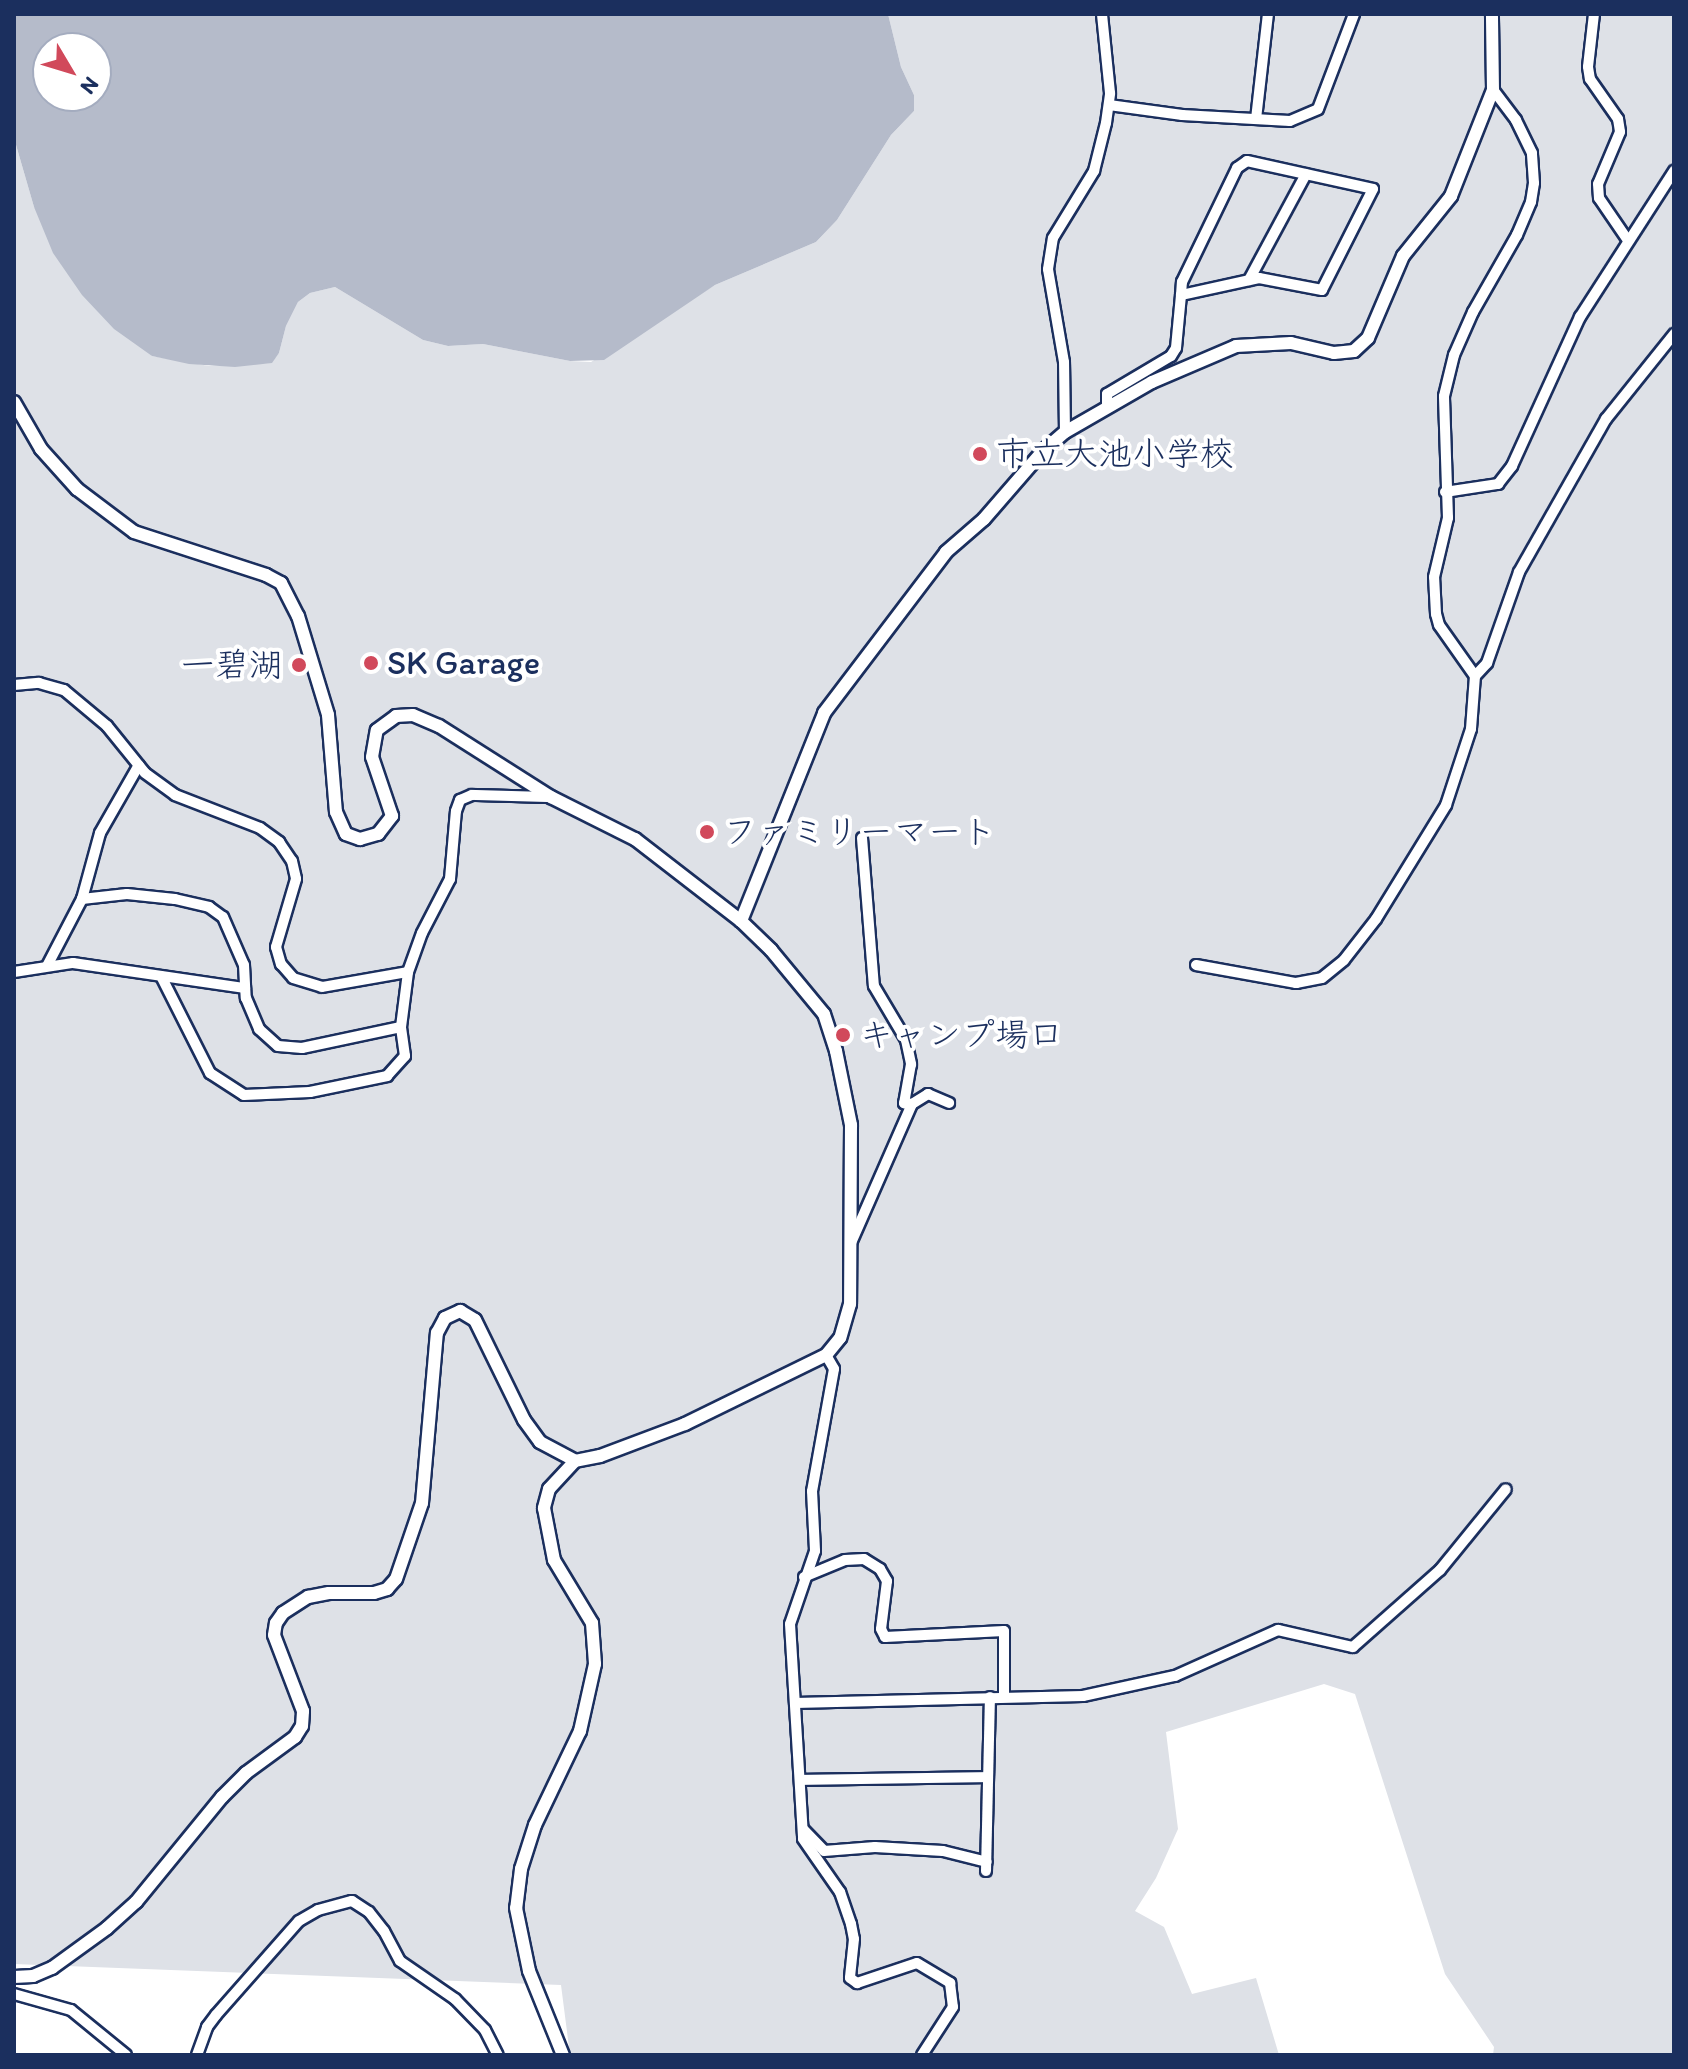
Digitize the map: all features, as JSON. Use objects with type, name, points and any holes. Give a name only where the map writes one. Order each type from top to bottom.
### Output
[{"type":"street","points":[[1065,432],[1064,362],[1048,269],[1053,238],[1094,171],[1109,105],[1102,14]]},
{"type":"street","points":[[1256,119],[1268,14]]},
{"type":"street","points":[[1109,105],[1182,115],[1290,121],[1318,109],[1354,14]]},
{"type":"street","points":[[741,921],[824,713],[946,552],[984,519],[1065,432],[1152,382],[1236,346],[1291,343],[1334,353],[1354,351],[1368,338],[1403,256],[1451,196],[1493,90],[1492,14]]},
{"type":"street","points":[[1594,14],[1588,67],[1590,79],[1618,119],[1620,132],[1598,184],[1599,198],[1627,239]]},
{"type":"street","points":[[1475,676],[1439,625],[1434,577],[1448,518],[1444,396],[1454,355],[1473,312],[1517,235],[1531,202],[1534,183],[1532,153],[1516,120],[1493,90]]},
{"type":"street","points":[[1107,408],[1107,394],[1171,356],[1176,348],[1182,282],[1237,168],[1247,161],[1373,189],[1322,290],[1259,278],[1181,295]]},
{"type":"street","points":[[1445,492],[1498,484],[1512,466],[1580,317],[1627,239],[1674,171]]},
{"type":"street","points":[[1249,280],[1306,174]]},
{"type":"street","points":[[1196,965],[1296,983],[1322,978],[1344,960],[1376,919],[1446,805],[1471,729],[1475,676],[1487,663],[1519,572],[1606,419],[1674,334]]},
{"type":"street","points":[[14,402],[41,449],[77,489],[134,532],[266,575],[281,583],[298,616],[328,715],[336,812],[346,834],[360,839],[378,834],[392,816],[372,757],[377,730],[396,716],[413,715],[439,726],[551,797],[635,839],[741,921],[771,950],[824,1014],[836,1051],[851,1125],[850,1304],[840,1338],[826,1355],[685,1424],[600,1456],[575,1461],[549,1489],[544,1508],[554,1560],[592,1623],[595,1664],[580,1731],[530,1840],[521,1869],[516,1908],[529,1971],[563,2055]]},
{"type":"street","points":[[14,685],[39,683],[64,690],[107,726],[139,765],[175,795],[260,828],[279,842],[292,861],[296,879],[276,947],[281,964],[293,978],[322,987],[408,972]]},
{"type":"street","points":[[47,966],[82,899],[100,833],[139,765]]},
{"type":"street","points":[[161,976],[210,1073],[244,1095],[310,1092],[387,1076],[405,1056],[401,1027],[408,972],[422,933],[450,879],[460,800],[472,795],[551,797]]},
{"type":"street","points":[[862,838],[874,986],[906,1040],[911,1064],[904,1103],[912,1104]]},
{"type":"street","points":[[82,899],[127,894],[175,899],[209,907],[223,917],[235,938],[244,965],[246,998],[259,1029],[278,1046],[302,1048],[401,1027]]},
{"type":"street","points":[[15,969],[73,963],[245,988]]},
{"type":"street","points":[[851,1243],[912,1104],[928,1094],[949,1103]]},
{"type":"street","points":[[14,1977],[33,1976],[52,1968],[107,1928],[136,1902],[222,1797],[246,1773],[295,1737],[302,1726],[303,1711],[274,1635],[276,1623],[283,1613],[308,1597],[329,1593],[374,1593],[387,1589],[396,1579],[422,1503],[437,1333],[445,1318],[460,1311],[475,1320],[524,1420],[540,1442],[575,1461]]},
{"type":"street","points":[[826,1355],[834,1369],[812,1491],[815,1551],[790,1624],[803,1829],[812,1856],[840,1892],[851,1924],[854,1939],[850,1978],[857,1983],[866,1981],[917,1963],[950,1983],[953,2007],[922,2055]]},
{"type":"street","points":[[795,1703],[1083,1696],[1175,1676],[1278,1630],[1353,1647],[1440,1570],[1506,1489]]},
{"type":"street","points":[[804,1577],[845,1560],[864,1559],[880,1569],[887,1581],[881,1629],[885,1637],[1004,1631],[1004,1696]]},
{"type":"street","points":[[803,1829],[824,1851],[875,1847],[943,1851],[986,1867],[990,1697]]},
{"type":"street","points":[[800,1780],[988,1777]]},
{"type":"street","points":[[197,2055],[216,2015],[299,1921],[318,1910],[352,1901],[376,1922],[400,1961],[455,1999],[485,2030],[498,2055]]},
{"type":"street","points":[[14,1994],[71,2010],[126,2055]]},
{"type":"shaded area","points":[[888,14],[1674,14],[1674,2055],[1493,2055],[1494,2047],[1445,1974],[1355,1694],[1324,1684],[1166,1732],[1178,1829],[1156,1878],[1135,1911],[1164,1927],[1192,1994],[1256,1978],[1279,2055],[570,2055],[561,1985],[14,1964],[14,138],[34,207],[152,356],[209,366],[271,363],[279,353],[286,326],[298,302],[310,293],[335,287],[423,340],[448,346],[483,344],[570,361],[591,362],[715,285],[816,242],[837,220],[891,135],[914,111],[914,95],[901,67]]},
{"type":"water","points":[[14,14],[888,14],[901,67],[914,95],[914,111],[891,135],[837,220],[816,242],[715,285],[604,360],[570,361],[483,344],[448,346],[423,340],[335,287],[310,293],[298,302],[286,326],[279,353],[272,363],[235,367],[189,364],[152,356],[114,329],[82,295],[53,253],[34,207],[14,138]]},
{"type":"place","name":"市立大池小学校","points":[[980,454]]},
{"type":"place","name":"SK Garage","points":[[371,663]]},
{"type":"place","name":"一碧湖","points":[[299,665]]},
{"type":"place","name":"ファミリーマート","points":[[707,832]]},
{"type":"place","name":"キャンプ場口","points":[[843,1035]]}]
